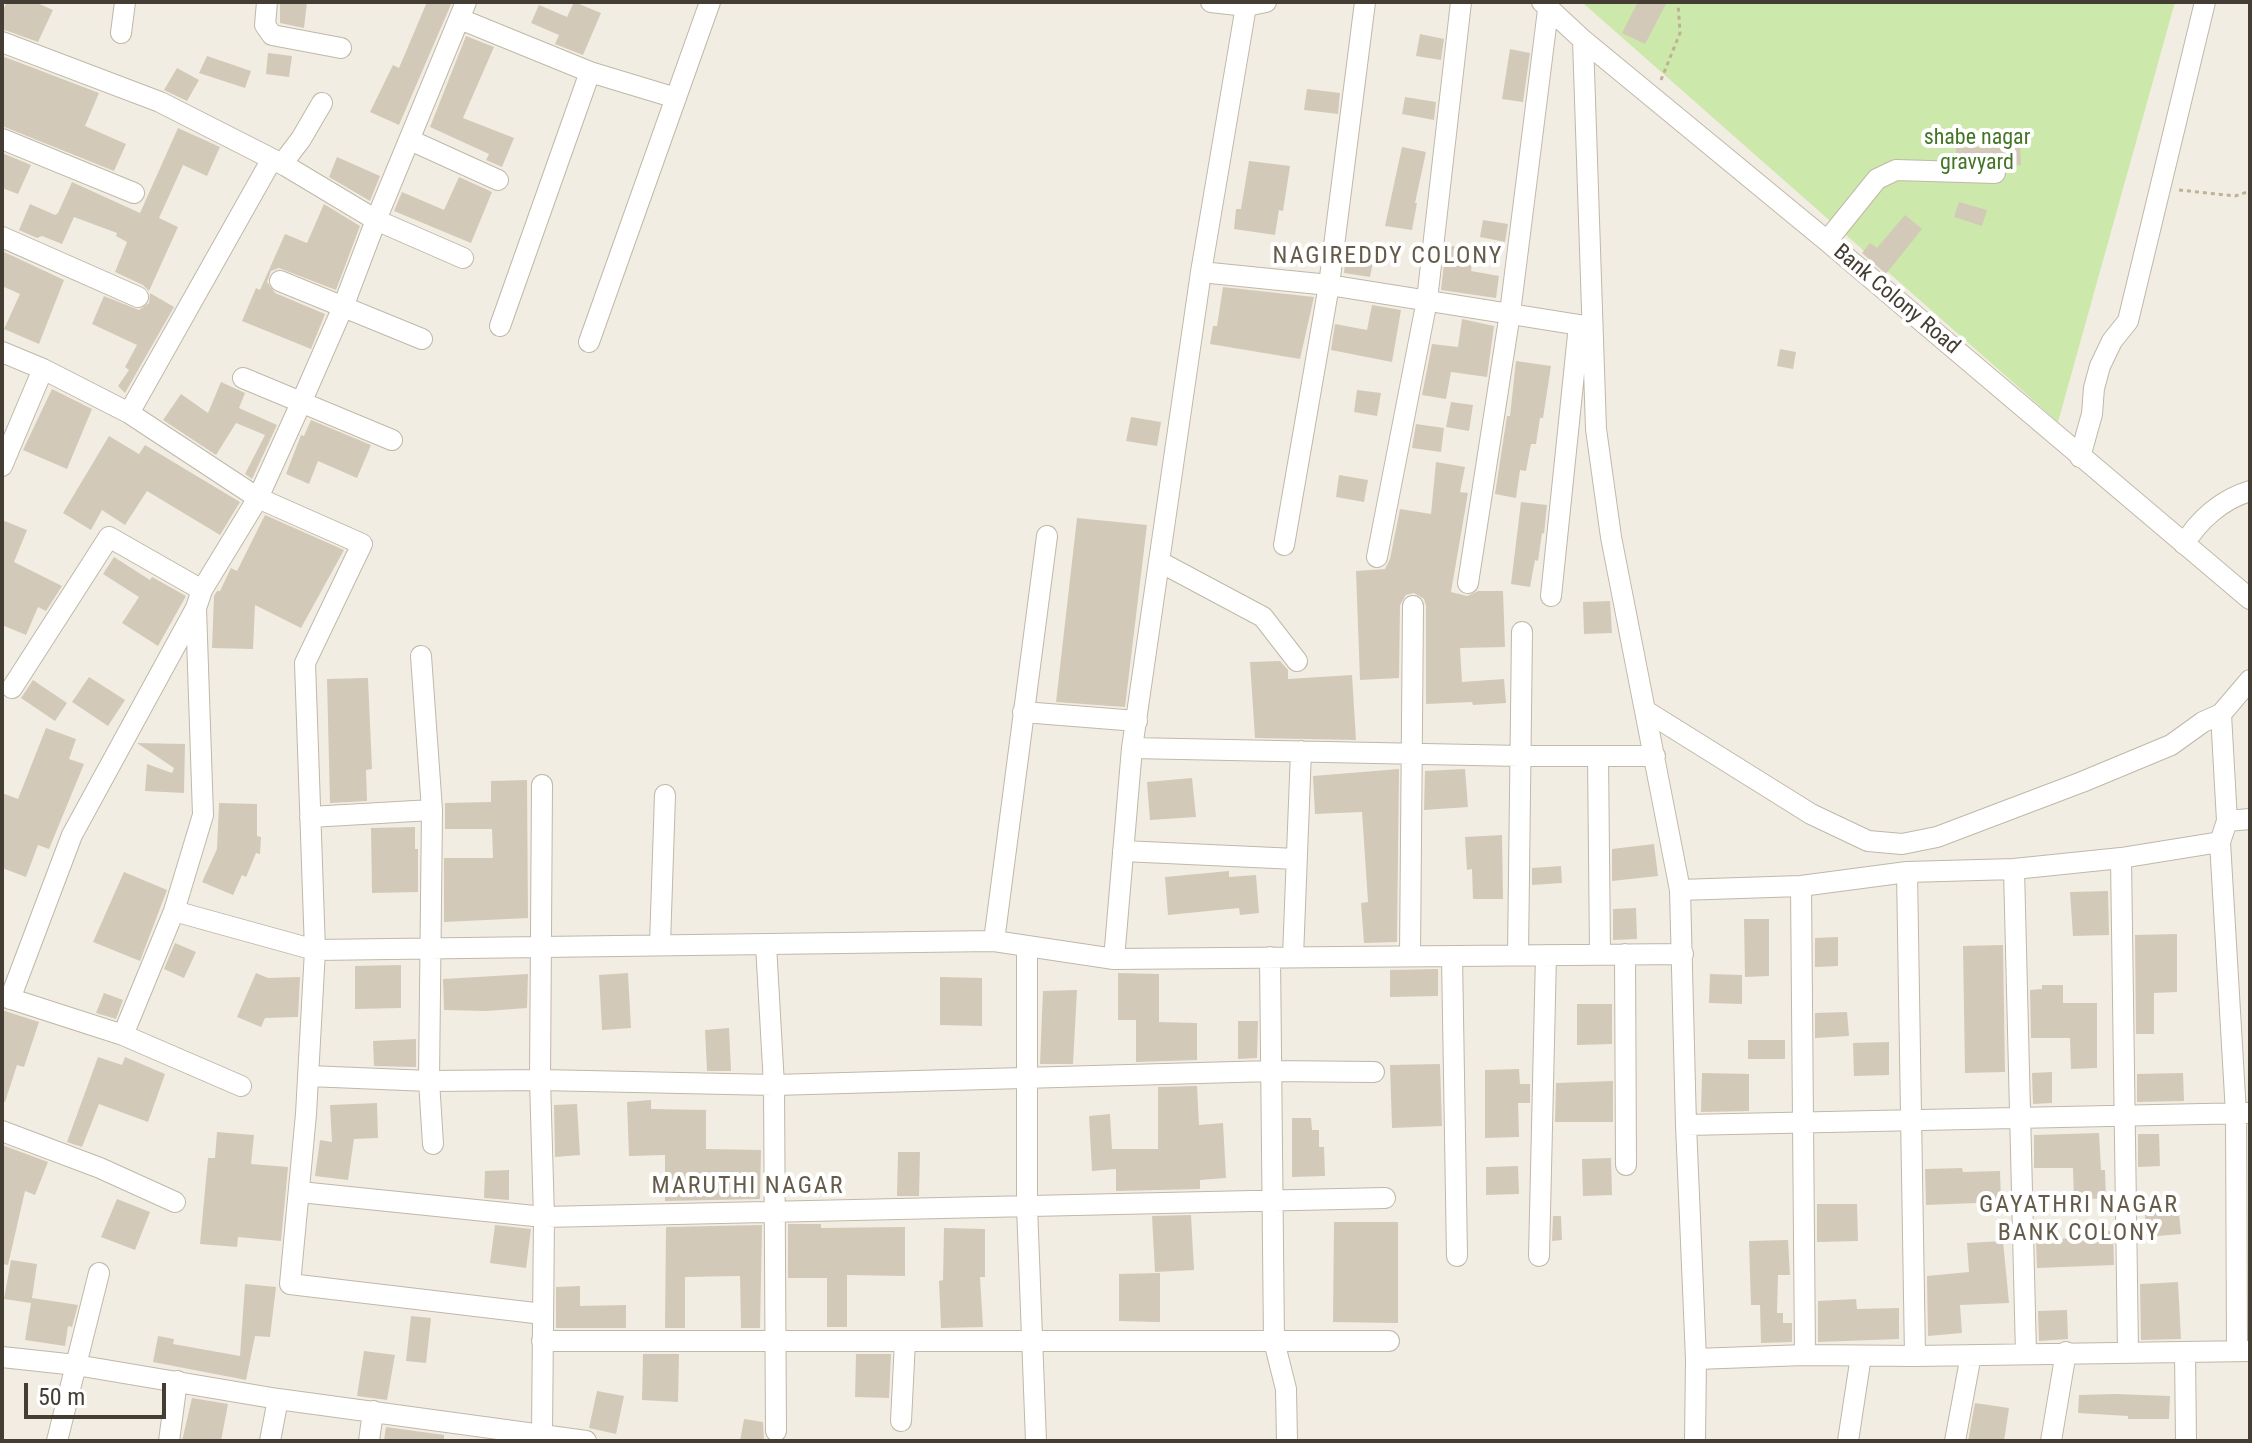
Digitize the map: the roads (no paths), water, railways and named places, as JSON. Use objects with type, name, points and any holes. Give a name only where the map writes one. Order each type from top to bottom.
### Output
[{"type":"street","points":[[121,33],[125,2]]},
{"type":"street","points":[[267,2],[265,25],[272,35],[341,48]]},
{"type":"street","points":[[589,342],[710,2]]},
{"type":"street","points":[[1114,959],[1132,748],[1201,272],[1256,4],[1211,2]]},
{"type":"street","points":[[1284,545],[1329,285],[1365,2]]},
{"type":"street","points":[[1377,557],[1427,300],[1461,2]]},
{"type":"street","points":[[2080,457],[2092,414],[2100,366],[2112,341],[2128,321],[2205,2]]},
{"type":"street","points":[[1468,583],[1510,313],[1547,3]]},
{"type":"street","name":"Bank Colony Road","points":[[1547,3],[1583,40],[1827,241],[2250,599]]},
{"type":"street","points":[[241,1086],[123,1035],[6,998],[72,835],[199,599],[258,498],[343,307],[463,11],[590,72],[676,98]]},
{"type":"street","points":[[1583,40],[1586,326],[1596,429],[1611,537],[1680,890],[1696,1359],[1695,1441]]},
{"type":"street","points":[[2,42],[160,102],[277,162],[376,220],[463,258]]},
{"type":"street","points":[[500,326],[590,72]]},
{"type":"street","points":[[129,413],[277,162],[301,139],[322,103]]},
{"type":"street","points":[[2,139],[134,193]]},
{"type":"street","points":[[410,140],[498,180]]},
{"type":"street","points":[[1827,241],[1877,179],[1896,170],[1995,173]]},
{"type":"street","points":[[2,237],[138,297]]},
{"type":"street","points":[[1201,272],[1329,285],[1586,326]]},
{"type":"street","points":[[280,281],[422,339]]},
{"type":"street","points":[[1551,596],[1586,326]]},
{"type":"street","points":[[2,352],[43,369],[129,413],[258,498],[362,544],[305,663],[315,950],[309,1076],[290,1284],[543,1314]]},
{"type":"street","points":[[2,466],[43,369]]},
{"type":"street","points":[[243,378],[392,440]]},
{"type":"street","points":[[2184,544],[2197,524],[2222,505],[2250,491]]},
{"type":"street","points":[[994,941],[1047,536]]},
{"type":"street","points":[[12,688],[109,537],[199,599]]},
{"type":"street","points":[[1160,562],[1263,617],[1297,661]]},
{"type":"street","points":[[123,1035],[174,911],[203,815],[199,599]]},
{"type":"street","points":[[1410,956],[1413,606]]},
{"type":"street","points":[[1518,955],[1522,632]]},
{"type":"street","points":[[421,656],[432,810],[429,1081],[433,1144]]},
{"type":"street","points":[[1646,711],[1811,814],[1868,841],[1902,844],[1937,837],[2171,745],[2203,722],[2221,714],[2250,680]]},
{"type":"street","points":[[1023,712],[1137,721]]},
{"type":"street","points":[[1696,1359],[1805,1355],[2244,1351],[2243,1113],[2220,842],[2227,821],[2221,714]]},
{"type":"street","points":[[1132,748],[1655,756]]},
{"type":"street","points":[[1293,957],[1301,751]]},
{"type":"street","points":[[1598,756],[1600,954]]},
{"type":"street","points":[[542,785],[542,1433]]},
{"type":"street","points":[[660,944],[665,795]]},
{"type":"street","points":[[310,817],[432,810]]},
{"type":"street","points":[[2227,821],[2250,819]]},
{"type":"street","points":[[1680,890],[1801,886],[1907,872],[2014,869],[2121,858],[2220,842]]},
{"type":"street","points":[[1123,851],[1296,859]]},
{"type":"street","points":[[2121,858],[2128,1352]]},
{"type":"street","points":[[2014,869],[2026,1354]]},
{"type":"street","points":[[1907,872],[1915,1356]]},
{"type":"street","points":[[1801,886],[1805,1355]]},
{"type":"street","points":[[174,911],[315,950],[994,941],[1114,959],[1683,954]]},
{"type":"street","points":[[766,945],[774,1085],[776,1431]]},
{"type":"street","points":[[1027,947],[1027,1206],[1036,1441]]},
{"type":"street","points":[[1625,954],[1626,1165]]},
{"type":"street","points":[[1539,1256],[1546,955]]},
{"type":"street","points":[[1452,956],[1457,1256]]},
{"type":"street","points":[[1270,957],[1274,1341],[1286,1389],[1287,1441]]},
{"type":"street","points":[[309,1076],[429,1081],[774,1085],[1271,1071],[1374,1072]]},
{"type":"street","points":[[1686,1125],[2243,1113]]},
{"type":"street","points":[[2,1131],[100,1168],[175,1202]]},
{"type":"street","points":[[300,1192],[544,1217],[1385,1198]]},
{"type":"street","points":[[57,1441],[99,1273]]},
{"type":"street","points":[[542,1341],[1389,1341]]},
{"type":"street","points":[[901,1421],[905,1341]]},
{"type":"street","points":[[2051,1441],[2066,1352]]},
{"type":"street","points":[[2185,1353],[2185,1438]]},
{"type":"street","points":[[1955,1441],[1971,1355]]},
{"type":"street","points":[[1848,1441],[1861,1356]]},
{"type":"street","points":[[2,1357],[76,1365],[278,1399],[373,1411],[478,1434],[542,1433],[579,1440]]},
{"type":"street","points":[[169,1441],[177,1381]]},
{"type":"street","points":[[270,1441],[278,1399]]},
{"type":"street","points":[[369,1441],[373,1411]]},
{"type":"district","name":"NAGIREDDY COLONY","points":[[1388,257]]},
{"type":"district","name":"MARUTHI NAGAR","points":[[748,1187]]},
{"type":"district","name":"GAYATHRI NAGAR BANK COLONY","points":[[2079,1220]]},
{"type":"park label","name":"shabe nagar gravyard","points":[[1977,150]]}]
